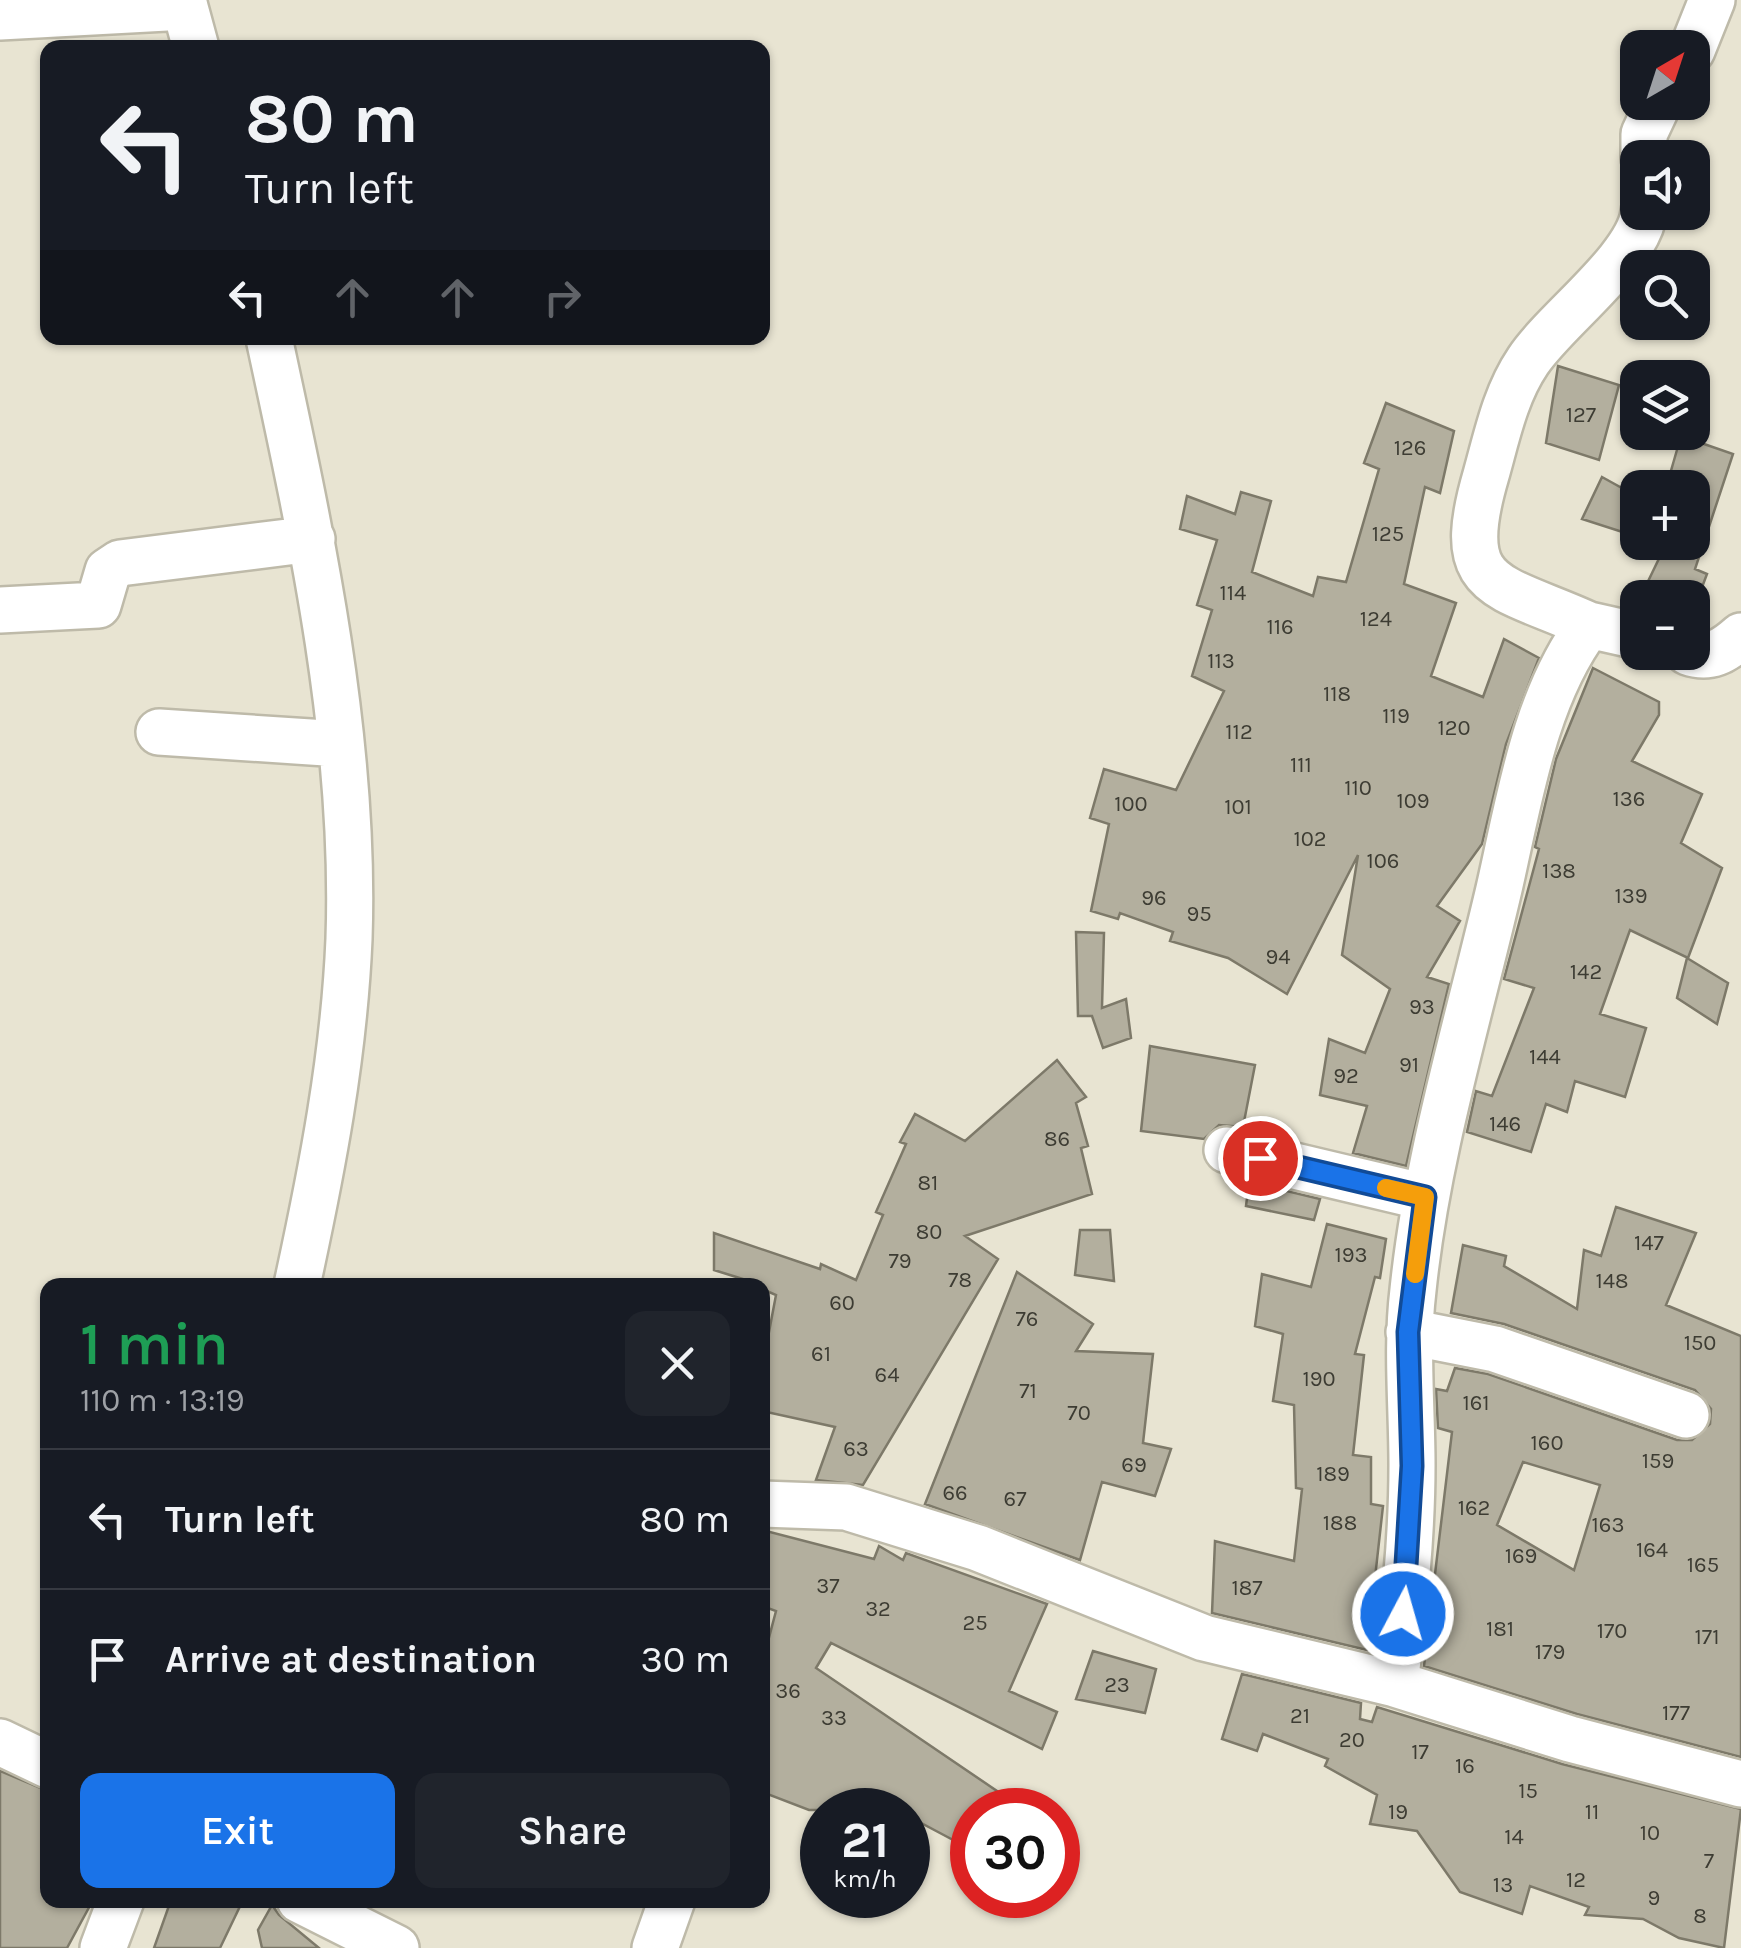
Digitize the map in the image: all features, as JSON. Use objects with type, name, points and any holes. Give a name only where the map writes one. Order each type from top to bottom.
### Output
[{"type":"street","points":[[1700,30],[1712,0]]},
{"type":"street","points":[[0,16],[188,18]]},
{"type":"street","points":[[1620,632],[1589,625],[1488,579],[1474,558],[1473,519],[1508,399],[1528,361],[1609,271],[1637,230]]},
{"type":"street","points":[[270,345],[312,539],[341,744],[349,936],[339,1071],[298,1278]]},
{"type":"street","points":[[0,610],[98,605],[108,571],[120,563],[312,539]]},
{"type":"street","points":[[1394,1684],[1408,1579],[1412,1466],[1408,1332],[1425,1197],[1536,739],[1562,666],[1589,625]]},
{"type":"street","points":[[1710,655],[1722,651],[1741,636]]},
{"type":"street","points":[[160,732],[341,744]]},
{"type":"street","points":[[1227,1150],[1425,1197]]},
{"type":"street","points":[[1408,1332],[1496,1349],[1686,1415]]},
{"type":"street","points":[[770,1504],[846,1506],[978,1548],[1186,1630],[1394,1684],[1570,1739],[1741,1784]]},
{"type":"street","points":[[0,1742],[40,1761]]},
{"type":"street","points":[[102,1948],[118,1908]]},
{"type":"street","points":[[316,1908],[396,1948]]},
{"type":"street","points":[[655,1948],[669,1908]]},
{"type":"building","points":[[1558,366],[1619,385],[1599,460],[1546,443]]},
{"type":"building","points":[[1386,403],[1454,431],[1440,493],[1425,487],[1404,584],[1456,603],[1431,676],[1483,697],[1504,639],[1539,658],[1506,744],[1482,844],[1437,906],[1460,921],[1427,977],[1449,984],[1406,1166],[1353,1153],[1367,1106],[1320,1095],[1329,1039],[1365,1053],[1390,989],[1342,955],[1358,855],[1287,994],[1228,958],[1170,941],[1173,932],[1120,913],[1118,919],[1091,911],[1109,824],[1090,818],[1104,769],[1176,790],[1224,691],[1192,676],[1212,610],[1197,605],[1217,540],[1180,529],[1187,496],[1235,514],[1241,492],[1271,501],[1252,572],[1313,596],[1318,577],[1346,582],[1379,469],[1364,463]]},
{"type":"building","points":[[1710,446],[1733,454],[1710,524],[1710,470],[1671,470],[1677,450],[1710,450]]},
{"type":"building","points":[[1602,477],[1620,487],[1620,531],[1582,519]]},
{"type":"building","points":[[1658,560],[1698,560],[1695,569],[1707,574],[1705,580],[1649,580]]},
{"type":"building","points":[[1593,668],[1659,702],[1659,715],[1632,761],[1702,794],[1681,843],[1722,868],[1688,958],[1630,930],[1600,1014],[1646,1028],[1625,1097],[1575,1081],[1567,1112],[1546,1104],[1531,1152],[1467,1132],[1476,1091],[1492,1096],[1534,988],[1504,979],[1539,849],[1535,847],[1556,759]]},
{"type":"building","points":[[1076,932],[1104,933],[1102,1008],[1126,999],[1131,1038],[1103,1048],[1092,1016],[1078,1016]]},
{"type":"building","points":[[1687,958],[1728,983],[1717,1024],[1677,998]]},
{"type":"building","points":[[1150,1046],[1255,1065],[1243,1127],[1219,1125],[1204,1139],[1141,1131]]},
{"type":"building","points":[[1057,1060],[1086,1097],[1076,1103],[1088,1146],[1081,1148],[1092,1194],[965,1236],[998,1259],[863,1485],[816,1480],[835,1427],[770,1413],[770,1327],[776,1295],[770,1292],[770,1278],[740,1278],[714,1270],[714,1233],[820,1269],[821,1264],[856,1280],[883,1215],[876,1212],[906,1144],[900,1142],[915,1114],[965,1141]]},
{"type":"building","points":[[1249,1182],[1320,1199],[1314,1220],[1246,1206]]},
{"type":"building","points":[[1616,1207],[1696,1233],[1666,1305],[1741,1336],[1741,1757],[1577,1714],[1424,1666],[1452,1432],[1438,1428],[1436,1389],[1447,1391],[1455,1368],[1488,1374],[1677,1440],[1692,1440],[1710,1424],[1711,1409],[1695,1390],[1504,1324],[1451,1313],[1463,1245],[1506,1256],[1504,1266],[1577,1309],[1584,1250],[1601,1256]],"holes":[[[1523,1462],[1600,1485],[1574,1570],[1497,1525]]]},
{"type":"building","points":[[1327,1224],[1386,1239],[1380,1278],[1375,1277],[1355,1354],[1364,1355],[1353,1455],[1371,1457],[1371,1504],[1383,1506],[1367,1650],[1212,1613],[1215,1541],[1294,1561],[1302,1489],[1296,1488],[1294,1405],[1273,1401],[1283,1334],[1255,1326],[1262,1274],[1311,1287]]},
{"type":"building","points":[[1080,1230],[1110,1230],[1114,1281],[1075,1275]]},
{"type":"building","points":[[1017,1272],[1093,1324],[1076,1351],[1153,1354],[1143,1443],[1171,1449],[1155,1496],[1102,1482],[1080,1560],[925,1504]]},
{"type":"building","points":[[770,1532],[874,1559],[879,1546],[903,1560],[906,1553],[1047,1604],[1009,1691],[1057,1712],[1042,1749],[831,1643],[816,1668],[993,1788],[950,1788],[950,1838],[930,1828],[930,1788],[800,1788],[800,1807],[770,1795],[770,1634],[776,1611],[770,1609]]},
{"type":"building","points":[[1093,1651],[1156,1669],[1145,1713],[1076,1699]]},
{"type":"building","points":[[1242,1674],[1361,1703],[1360,1719],[1372,1722],[1377,1707],[1562,1764],[1741,1809],[1724,1948],[1679,1938],[1643,1919],[1585,1915],[1589,1907],[1530,1886],[1522,1914],[1460,1892],[1417,1831],[1370,1824],[1377,1795],[1325,1766],[1328,1759],[1263,1734],[1257,1751],[1222,1739]]},
{"type":"building","points":[[0,1771],[40,1788],[40,1908],[89,1908],[67,1948],[0,1948]]},
{"type":"building","points":[[168,1908],[239,1908],[220,1948],[154,1948]]},
{"type":"building","points":[[270,1908],[274,1908],[319,1948],[262,1948],[258,1930]]},
{"type":"slow traffic","points":[[1386,1188],[1425,1197],[1415,1274]]},
{"type":"route","points":[[1260,1158],[1425,1197],[1408,1332],[1412,1466],[1403,1614]]}]
